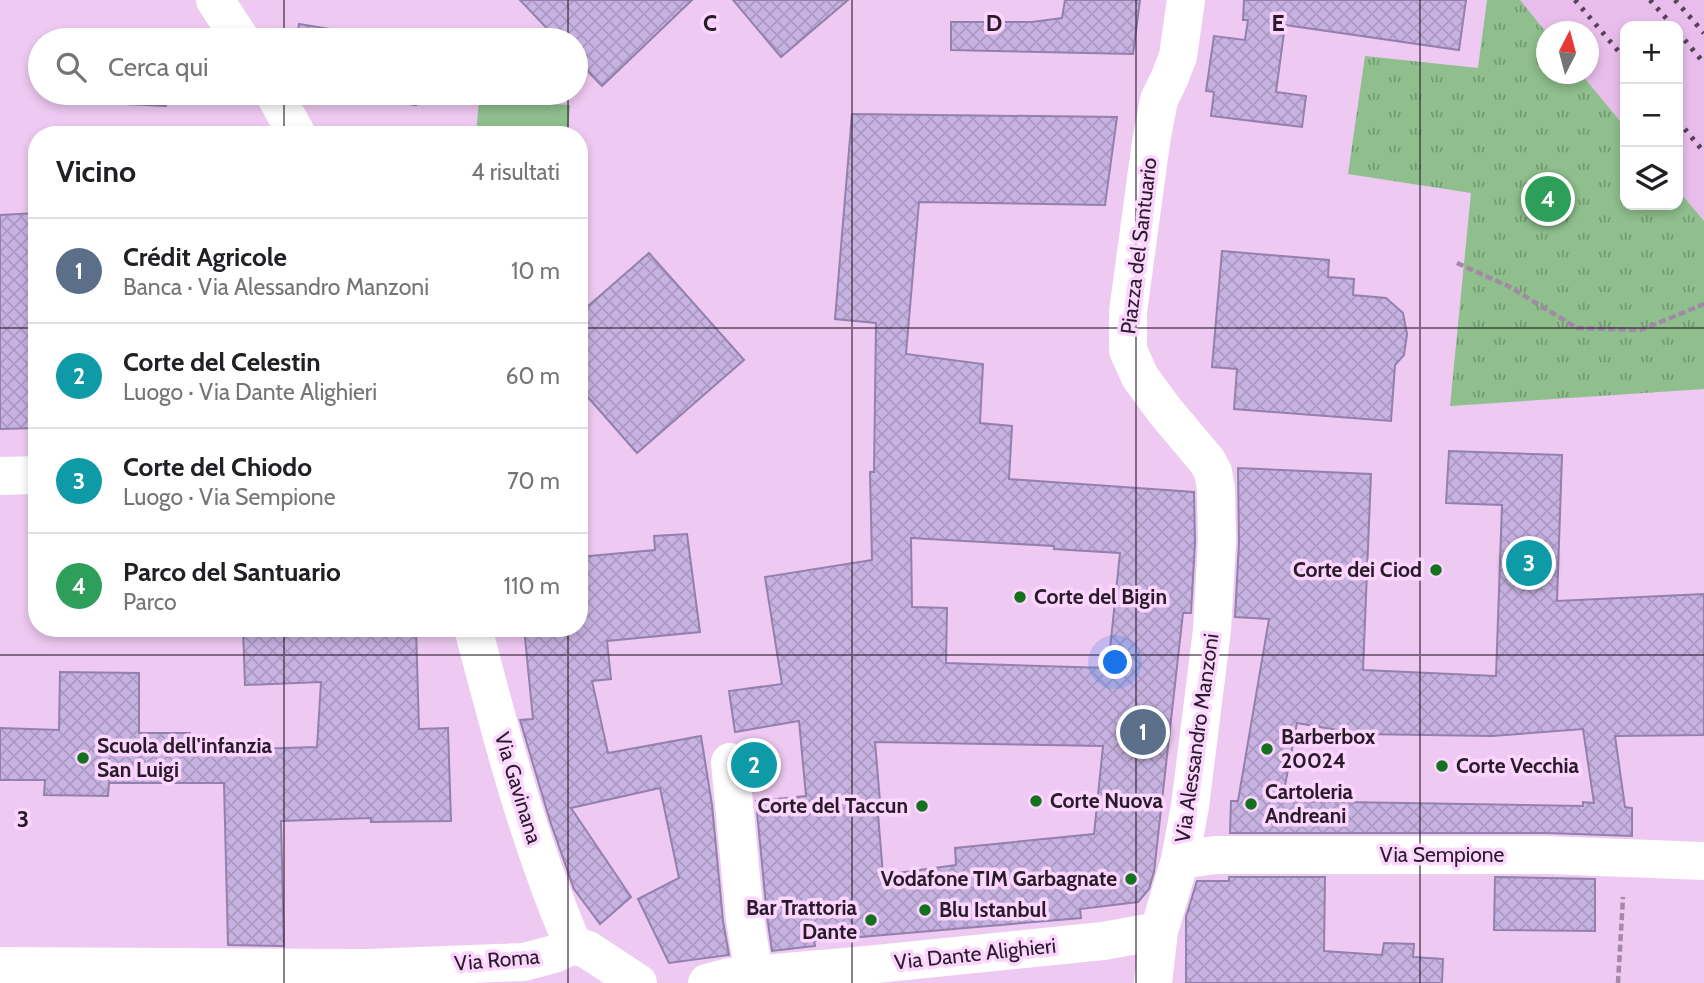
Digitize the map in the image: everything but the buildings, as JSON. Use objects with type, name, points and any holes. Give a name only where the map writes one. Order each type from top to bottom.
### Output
[{"type":"street","points":[[215,0],[233,28]]},
{"type":"street","name":"Piazza del Santuario","points":[[1186,0],[1178,56],[1159,100],[1151,142],[1128,312],[1128,350],[1139,377],[1207,461],[1213,472],[1216,489]]},
{"type":"street","points":[[281,105],[292,126]]},
{"type":"street","points":[[0,476],[28,475]]},
{"type":"street","name":"Via Alessandro Manzoni","points":[[1153,983],[1159,931],[1180,860],[1190,806],[1212,631],[1216,489]]},
{"type":"street","name":"Via Gavinana","points":[[475,637],[506,753],[548,884],[573,945]]},
{"type":"street","points":[[730,762],[745,919],[754,975]]},
{"type":"street","name":"Via Sempione","points":[[1180,860],[1216,855],[1535,855],[1704,861]]},
{"type":"street","name":"Via Dante Alighieri","points":[[708,983],[730,977],[1103,941],[1159,931]]},
{"type":"street","points":[[573,945],[596,955],[638,983]]},
{"type":"street","name":"Via Roma","points":[[0,966],[168,975],[367,968],[524,962],[554,954],[573,945]]},
{"type":"path","points":[[1457,263],[1510,287],[1577,328],[1641,330],[1704,304]]},
{"type":"path","points":[[1618,983],[1625,859]]},
{"type":"shaded area","points":[[1520,0],[1704,0],[1704,221],[1683,196],[1683,21],[1620,21],[1620,121],[1589,84],[1599,84],[1599,21],[1537,21]]},
{"type":"green space","points":[[1487,0],[1520,0],[1537,21],[1536,84],[1589,84],[1620,121],[1620,210],[1683,210],[1683,196],[1704,221],[1704,389],[1450,406],[1471,193],[1348,174],[1365,56],[1478,68]]},
{"type":"green space","points":[[479,105],[570,105],[569,126],[477,126]]},
{"type":"railway","points":[[1575,0],[1620,53]]},
{"type":"railway","points":[[1650,0],[1669,21]]},
{"type":"railway","points":[[1675,0],[1704,33]]},
{"type":"railway","points":[[1683,38],[1704,63]]},
{"type":"railway","points":[[1683,127],[1704,152]]},
{"type":"place","name":"Parco del Santuario","points":[[1548,199]]},
{"type":"place","name":"Corte del Chiodo","points":[[1529,563]]},
{"type":"place","name":"Corte dei Ciod","points":[[1436,570]]},
{"type":"place","name":"Corte del Bigin","points":[[1020,597]]},
{"type":"place","name":"Crédit Agricole","points":[[1143,732]]},
{"type":"place","name":"Barberbox 20024","points":[[1267,749]]},
{"type":"place","name":"Scuola dell'infanzia San Luigi","points":[[83,758]]},
{"type":"place","name":"Corte del Celestin","points":[[754,765]]},
{"type":"place","name":"Corte Vecchia","points":[[1442,766]]},
{"type":"place","name":"Corte Nuova","points":[[1036,801]]},
{"type":"place","name":"Cartoleria Andreani","points":[[1251,804]]},
{"type":"place","name":"Corte del Taccun","points":[[922,806]]},
{"type":"place","name":"Vodafone TIM Garbagnate","points":[[1131,879]]},
{"type":"place","name":"Blu Istanbul","points":[[925,910]]},
{"type":"place","name":"Bar Trattoria Dante","points":[[871,920]]}]
